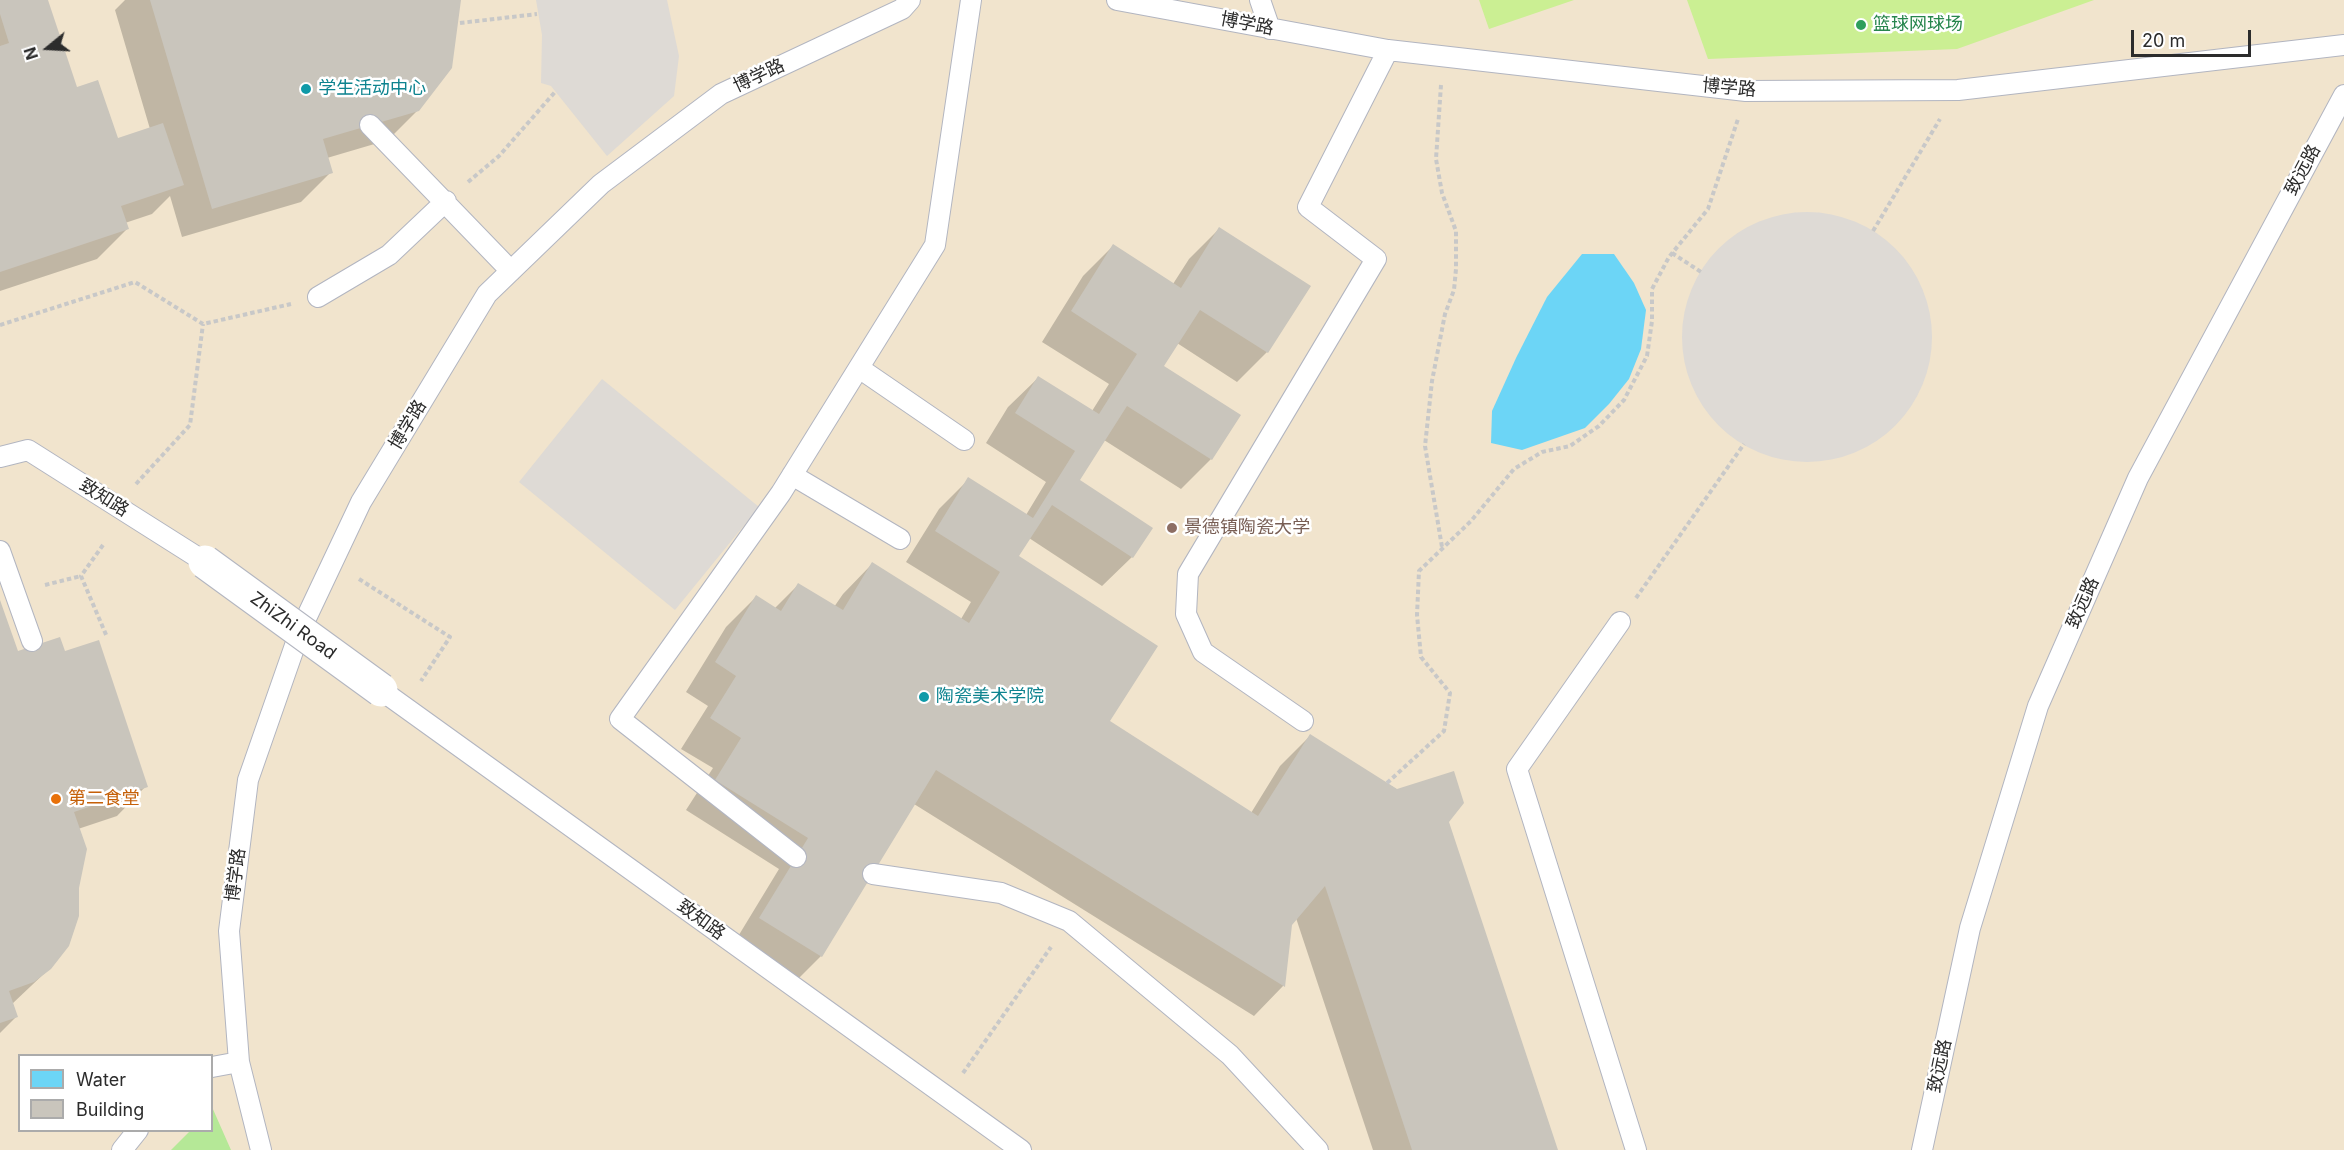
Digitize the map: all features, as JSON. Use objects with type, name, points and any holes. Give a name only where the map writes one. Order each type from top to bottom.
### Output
[{"type":"street","name":"ZhiZhi Road","points":[[205,561],[392,698]]},
{"type":"lane","name":"博学路","points":[[261,1150],[239,1062],[229,931],[248,780],[300,631],[361,502],[487,294],[601,184],[721,94],[902,9],[910,0]]},
{"type":"lane","points":[[796,857],[621,719],[792,475],[935,244],[971,0]]},
{"type":"lane","name":"博学路","points":[[1117,0],[1388,50],[1746,92],[1958,90],[2344,45]]},
{"type":"lane","points":[[1260,0],[1270,29]]},
{"type":"lane","points":[[1303,721],[1203,652],[1186,614],[1188,574],[1376,259],[1308,207],[1388,50]]},
{"type":"lane","name":"致远路","points":[[1922,1150],[1970,928],[2038,706],[2138,478],[2344,95]]},
{"type":"lane","points":[[370,125],[446,201],[511,271]]},
{"type":"lane","points":[[318,297],[389,255],[446,201]]},
{"type":"lane","points":[[859,368],[964,440]]},
{"type":"lane","name":"致知路","points":[[0,457],[28,450],[205,561]]},
{"type":"lane","points":[[792,475],[900,539]]},
{"type":"lane","points":[[0,550],[32,641]]},
{"type":"lane","points":[[1620,622],[1517,769],[1636,1150]]},
{"type":"lane","name":"致知路","points":[[392,698],[1021,1150]]},
{"type":"lane","points":[[873,874],[1001,893],[1069,921],[1230,1054],[1318,1150]]},
{"type":"lane","points":[[213,1067],[239,1062]]},
{"type":"lane","points":[[122,1150],[137,1132]]},
{"type":"path","points":[[460,23],[537,14]]},
{"type":"path","points":[[1443,548],[1425,446],[1431,390],[1445,314],[1454,290],[1456,269],[1456,231],[1442,193],[1436,159],[1444,56]]},
{"type":"path","points":[[1873,231],[1958,90]]},
{"type":"path","points":[[446,201],[499,156],[555,92]]},
{"type":"path","points":[[1387,783],[1444,731],[1450,693],[1421,657],[1417,615],[1419,571],[1471,521],[1514,469],[1542,452],[1570,446],[1599,426],[1624,400],[1647,356],[1652,321],[1652,289],[1672,253],[1708,209],[1746,92]]},
{"type":"path","points":[[1672,253],[1701,272]]},
{"type":"path","points":[[0,325],[135,282],[203,324],[318,297]]},
{"type":"path","points":[[116,505],[190,425],[203,324]]},
{"type":"path","points":[[1620,622],[1744,444]]},
{"type":"path","points":[[15,593],[81,576],[103,545]]},
{"type":"path","points":[[333,562],[450,637],[392,698]]},
{"type":"path","points":[[81,576],[107,637]]},
{"type":"path","points":[[946,1097],[1069,921]]},
{"type":"shaded area","name":"景德镇陶瓷大学","points":[[0,0],[2344,0],[2344,1150],[0,1150]]},
{"type":"shaded area","points":[[536,0],[667,0],[679,56],[674,96],[607,156],[551,86],[541,83],[542,35]]},
{"type":"shaded area","points":[[1807,212],[1843,218],[1866,227],[1886,240],[1904,258],[1922,289],[1929,313],[1932,337],[1926,373],[1917,396],[1904,416],[1886,434],[1855,452],[1831,459],[1807,462],[1771,456],[1748,447],[1728,434],[1710,416],[1692,385],[1685,361],[1682,337],[1688,301],[1697,278],[1710,258],[1728,240],[1759,222],[1783,215]]},
{"type":"shaded area","points":[[602,379],[759,507],[675,610],[519,482]]},
{"type":"green space","points":[[1479,0],[1574,0],[1489,29]]},
{"type":"green space","name":"篮球网球场","points":[[1687,0],[2094,0],[1957,49],[1708,59]]},
{"type":"green space","points":[[213,1109],[231,1150],[171,1150],[189,1132],[213,1132]]},
{"type":"water","points":[[1582,254],[1614,254],[1634,283],[1646,310],[1641,349],[1629,379],[1609,404],[1585,428],[1522,450],[1491,443],[1492,411],[1516,358],[1547,297]]},
{"type":"building","points":[[0,0],[48,0],[77,87],[98,80],[118,138],[163,123],[184,185],[121,206],[129,229],[0,272],[0,46],[9,43],[0,14]]},
{"type":"building","name":"学生活动中心","points":[[150,0],[461,0],[452,68],[419,111],[323,139],[333,173],[212,209]]},
{"type":"building","name":"陶瓷美术学院","points":[[1219,227],[1311,286],[1268,353],[1200,310],[1164,366],[1241,415],[1212,460],[1127,406],[1080,480],[1153,528],[1133,558],[1052,505],[1019,556],[1158,646],[1110,721],[1258,816],[1310,734],[1397,789],[1454,771],[1464,803],[1449,822],[1558,1150],[1412,1150],[1325,886],[1292,925],[1285,987],[936,770],[822,957],[759,918],[808,838],[715,780],[741,738],[710,718],[736,676],[715,662],[756,595],[781,611],[798,583],[843,610],[872,562],[969,623],[1000,572],[935,531],[968,477],[1033,518],[1075,451],[1015,413],[1038,376],[1099,414],[1137,354],[1071,311],[1113,244],[1181,288]]},
{"type":"building","name":"第二食堂","points":[[0,600],[18,651],[60,637],[65,651],[99,640],[148,787],[74,812],[87,849],[79,888],[79,916],[69,946],[51,969],[34,982],[9,991],[18,1017],[0,1023]]},
{"type":"place","name":"篮球网球场","points":[[1861,25]]},
{"type":"place","name":"学生活动中心","points":[[306,89]]},
{"type":"place","name":"景德镇陶瓷大学","points":[[1172,528]]},
{"type":"place","name":"陶瓷美术学院","points":[[924,697]]},
{"type":"place","name":"第二食堂","points":[[56,799]]}]
